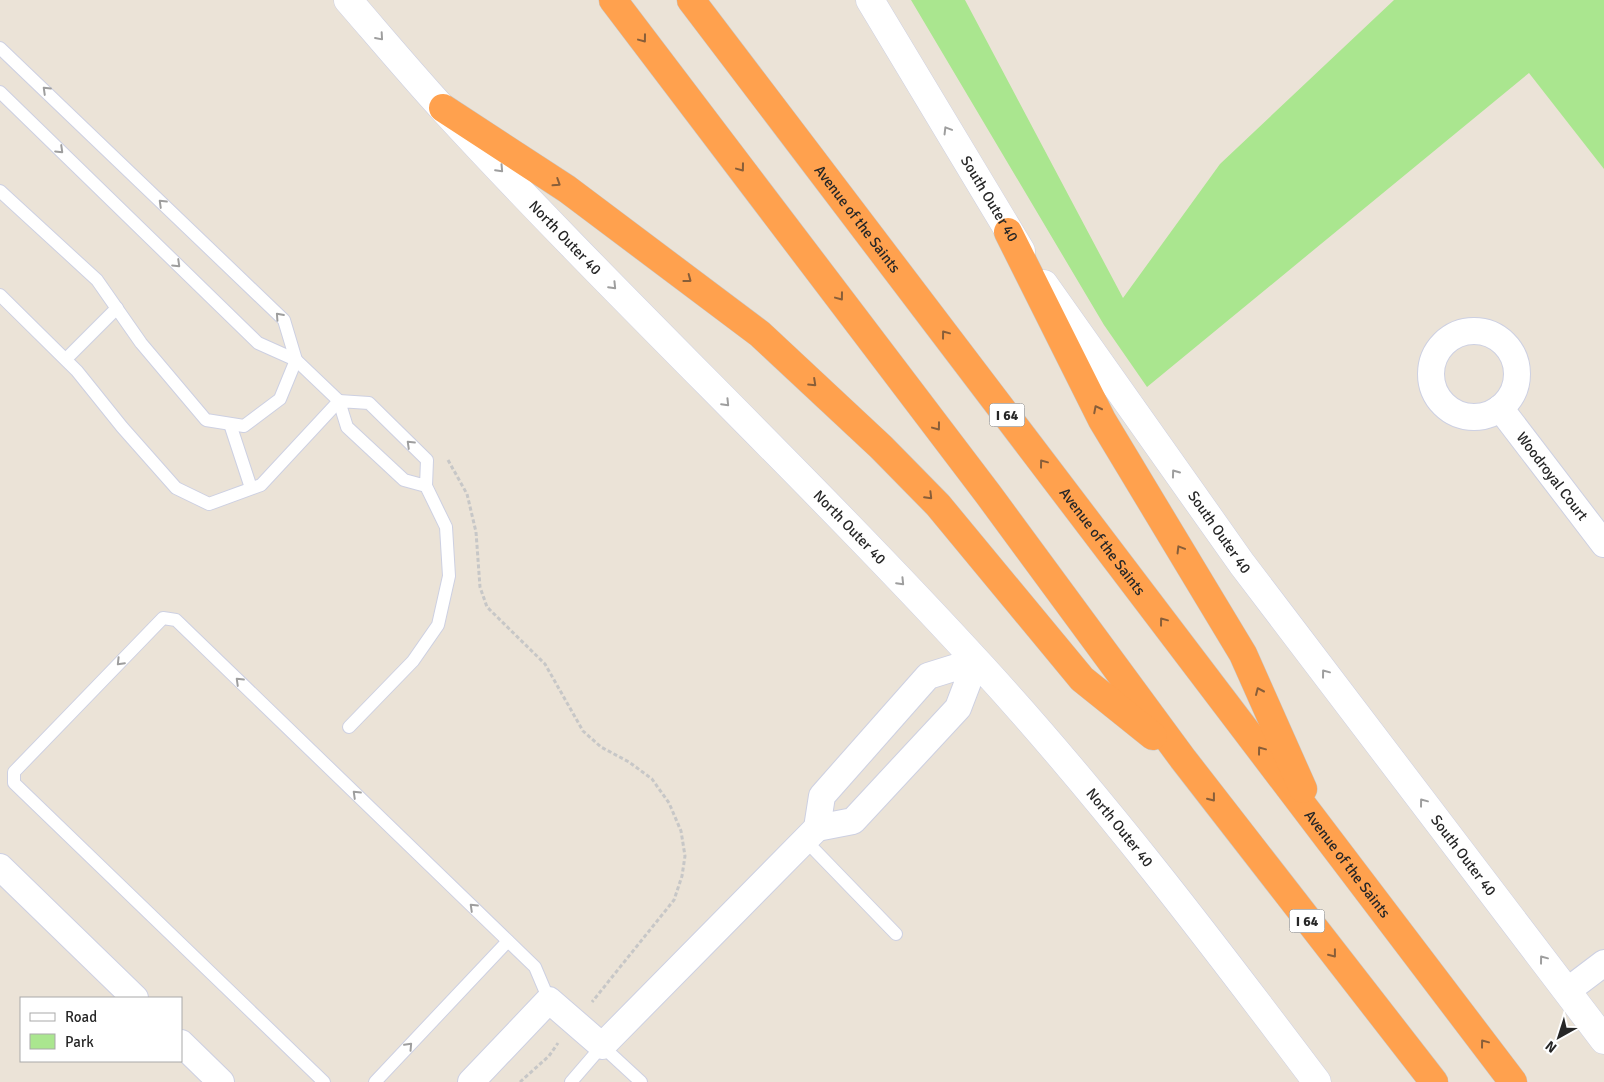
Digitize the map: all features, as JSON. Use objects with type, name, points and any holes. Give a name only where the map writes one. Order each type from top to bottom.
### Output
[{"type":"highway","name":"I 64","points":[[613,0],[988,494],[1183,759],[1434,1082]]},
{"type":"highway","name":"Avenue of the Saints","points":[[691,0],[1513,1082]]},
{"type":"highway","points":[[443,108],[567,190],[760,334],[881,446],[938,505],[1082,679],[1183,759]]},
{"type":"highway","points":[[1008,232],[1102,420],[1243,654],[1322,831]]},
{"type":"street","name":"North Outer 40","points":[[348,0],[443,108],[976,661],[1064,758],[1232,970],[1317,1082]]},
{"type":"street","name":"South Outer 40","points":[[870,0],[1008,232],[1167,462],[1242,564],[1604,1040]]},
{"type":"street","name":"Woodroyal Court","points":[[1500,408],[1604,544]]},
{"type":"street","points":[[811,834],[822,796],[928,676],[976,661]]},
{"type":"street","points":[[471,1082],[549,1000],[602,1046],[811,834],[852,821],[958,708],[976,661]]},
{"type":"street","points":[[0,867],[134,997]]},
{"type":"street","points":[[1567,991],[1604,963]]},
{"type":"street","points":[[182,1044],[221,1082]]},
{"type":"lane","points":[[0,48],[284,320],[296,360],[280,399],[244,426],[206,420],[141,343],[97,280],[0,191]]},
{"type":"lane","points":[[0,92],[258,343],[296,360],[339,402],[347,427],[404,480],[426,486]]},
{"type":"lane","points":[[0,296],[66,359],[176,488],[209,504],[260,484],[339,402],[369,404],[427,460],[426,486],[446,527],[449,576],[438,625],[413,661],[349,727]]},
{"type":"lane","points":[[66,359],[117,308]]},
{"type":"lane","points":[[230,424],[251,488]]},
{"type":"lane","points":[[324,1082],[14,784],[14,772],[163,618],[176,620],[535,967],[549,1000]]},
{"type":"lane","points":[[811,834],[896,934]]},
{"type":"lane","points":[[375,1082],[508,941]]},
{"type":"lane","points":[[571,1082],[602,1046],[641,1082]]},
{"type":"path","points":[[445,456],[467,494],[476,532],[480,587],[487,606],[545,664],[583,731],[601,747],[629,762],[652,780],[669,803],[681,831],[685,856],[682,876],[674,900],[549,1056],[520,1082]]},
{"type":"green space","points":[[911,0],[965,0],[1123,298],[1220,164],[1394,0],[1604,0],[1604,169],[1529,73],[1147,387],[1104,325]]}]
